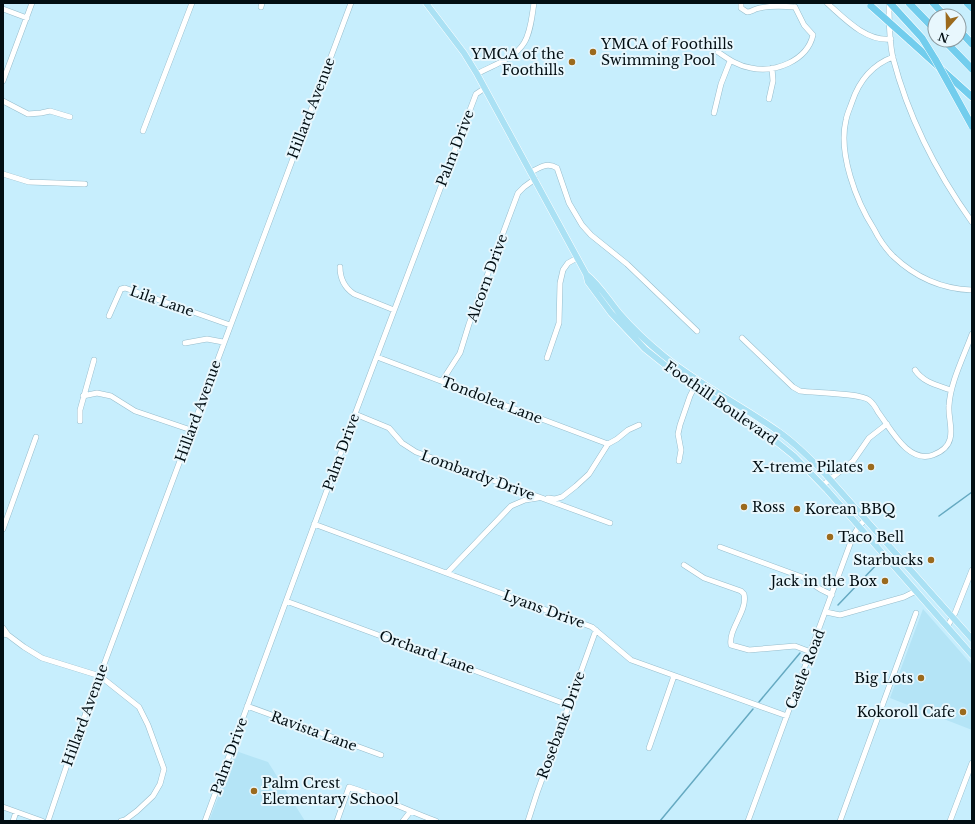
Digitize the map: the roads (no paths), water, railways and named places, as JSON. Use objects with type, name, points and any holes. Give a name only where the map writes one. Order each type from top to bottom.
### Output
[{"type":"highway","points":[[890,3],[922,38],[972,126]]},
{"type":"highway","points":[[909,3],[927,22]]},
{"type":"highway","points":[[967,3],[972,8]]},
{"type":"highway","points":[[869,4],[972,98]]},
{"type":"highway","points":[[952,48],[972,69]]},
{"type":"main road","name":"Foothill Boulevard","points":[[426,3],[460,48],[477,74],[586,274],[588,282],[611,313],[633,337],[660,362],[741,412],[778,431],[789,440],[830,479],[972,639]]},
{"type":"main road","name":"Foothill Boulevard","points":[[741,412],[794,456],[822,485],[972,655]]},
{"type":"street","points":[[3,81],[6,65],[32,3]]},
{"type":"street","points":[[143,131],[192,3]]},
{"type":"street","name":"Hillard Avenue","points":[[48,821],[72,750],[190,430],[351,3]]},
{"type":"street","points":[[477,74],[509,57],[524,43],[528,34],[534,3]]},
{"type":"street","points":[[828,3],[853,25],[866,33],[879,38],[891,39]]},
{"type":"street","points":[[890,3],[892,56],[917,126],[959,203],[972,222]]},
{"type":"street","points":[[718,52],[730,61],[751,68],[772,68],[798,58],[807,50],[811,42],[813,35],[804,25],[795,5],[756,9],[751,12],[747,12],[741,5]]},
{"type":"street","points":[[3,9],[27,18]]},
{"type":"street","points":[[892,56],[874,67],[863,80],[856,90],[846,121],[845,145],[847,160],[857,196],[867,219],[883,245],[893,256],[919,276],[953,288],[972,290]]},
{"type":"street","points":[[714,113],[721,84],[730,61]]},
{"type":"street","points":[[769,99],[772,81],[772,68]]},
{"type":"street","name":"Palm Drive","points":[[204,821],[248,706],[376,357],[476,94],[485,88]]},
{"type":"street","points":[[3,101],[28,114],[41,114],[50,111],[70,117]]},
{"type":"street","points":[[531,172],[550,164],[557,168],[569,203],[582,225],[591,235],[627,264],[697,331]]},
{"type":"street","points":[[3,174],[29,182],[85,184]]},
{"type":"street","name":"Alcorn Drive","points":[[442,381],[463,346],[469,324],[518,193],[535,179]]},
{"type":"street","points":[[547,358],[559,322],[560,283],[563,270],[568,263],[577,258]]},
{"type":"street","points":[[340,267],[340,272],[346,288],[349,291],[394,310]]},
{"type":"street","name":"Lila Lane","points":[[109,316],[121,289],[125,288],[230,324]]},
{"type":"street","points":[[742,338],[793,387],[800,391],[856,396],[869,400],[905,448],[913,454],[928,456],[939,452],[951,438],[948,407],[951,390],[972,334]]},
{"type":"street","points":[[185,343],[207,339],[223,342]]},
{"type":"street","name":"Tondolea Lane","points":[[376,357],[608,444]]},
{"type":"street","points":[[80,421],[80,410],[83,396],[94,360]]},
{"type":"street","points":[[915,370],[919,377],[924,380],[951,390]]},
{"type":"street","points":[[679,461],[680,450],[678,434],[690,396],[696,384]]},
{"type":"street","points":[[83,396],[97,393],[111,396],[135,411],[190,430]]},
{"type":"street","name":"Lombardy Drive","points":[[355,414],[389,428],[402,443],[416,452],[610,523]]},
{"type":"street","points":[[822,485],[853,461],[870,436],[887,424]]},
{"type":"street","points":[[447,573],[511,506],[525,500],[558,498],[576,486],[589,474],[608,444],[628,430],[640,425]]},
{"type":"street","points":[[3,528],[36,437]]},
{"type":"street","name":"Castle Road","points":[[748,821],[851,542],[859,526],[865,520]]},
{"type":"street","name":"Lyans Drive","points":[[314,524],[592,627],[631,660],[787,716]]},
{"type":"street","points":[[720,547],[802,577],[832,595]]},
{"type":"street","points":[[684,565],[704,578],[744,594],[744,604],[731,638],[731,645],[749,650],[795,646],[811,652]]},
{"type":"street","points":[[947,627],[953,618],[972,570]]},
{"type":"street","points":[[826,612],[840,615],[904,597],[916,591]]},
{"type":"street","name":"Orchard Lane","points":[[286,601],[568,705]]},
{"type":"street","points":[[840,821],[916,613]]},
{"type":"street","points":[[3,628],[6,634],[42,658],[100,676],[138,707],[148,725],[164,769],[160,784],[153,796],[138,811],[125,820],[120,821]]},
{"type":"street","name":"Rosebank Drive","points":[[528,821],[568,705],[596,630]]},
{"type":"street","points":[[649,748],[674,676]]},
{"type":"street","name":"Ravista Lane","points":[[248,706],[381,755]]},
{"type":"street","points":[[950,821],[972,763]]},
{"type":"street","points":[[337,821],[349,787],[369,793],[410,812],[436,821]]},
{"type":"street","points":[[3,807],[42,821]]},
{"type":"street","points":[[13,821],[16,812]]},
{"type":"street","points":[[403,821],[410,812]]},
{"type":"waterway","points":[[939,516],[972,492]]},
{"type":"waterway","points":[[838,605],[880,561]]},
{"type":"waterway","points":[[759,702],[800,653]]},
{"type":"waterway","points":[[660,821],[753,709]]},
{"type":"place","name":"YMCA of Foothills Swimming Pool","points":[[593,52]]},
{"type":"place","name":"YMCA of the Foothills","points":[[572,62]]},
{"type":"place","name":"X-treme Pilates","points":[[871,467]]},
{"type":"place","name":"Ross","points":[[744,507]]},
{"type":"place","name":"Korean BBQ","points":[[797,509]]},
{"type":"place","name":"Taco Bell","points":[[830,537]]},
{"type":"place","name":"Starbucks","points":[[931,560]]},
{"type":"place","name":"Jack in the Box","points":[[885,581]]},
{"type":"place","name":"Big Lots","points":[[921,678]]},
{"type":"place","name":"Kokoroll Cafe","points":[[963,712]]},
{"type":"place","name":"Palm Crest Elementary School","points":[[254,791]]}]
